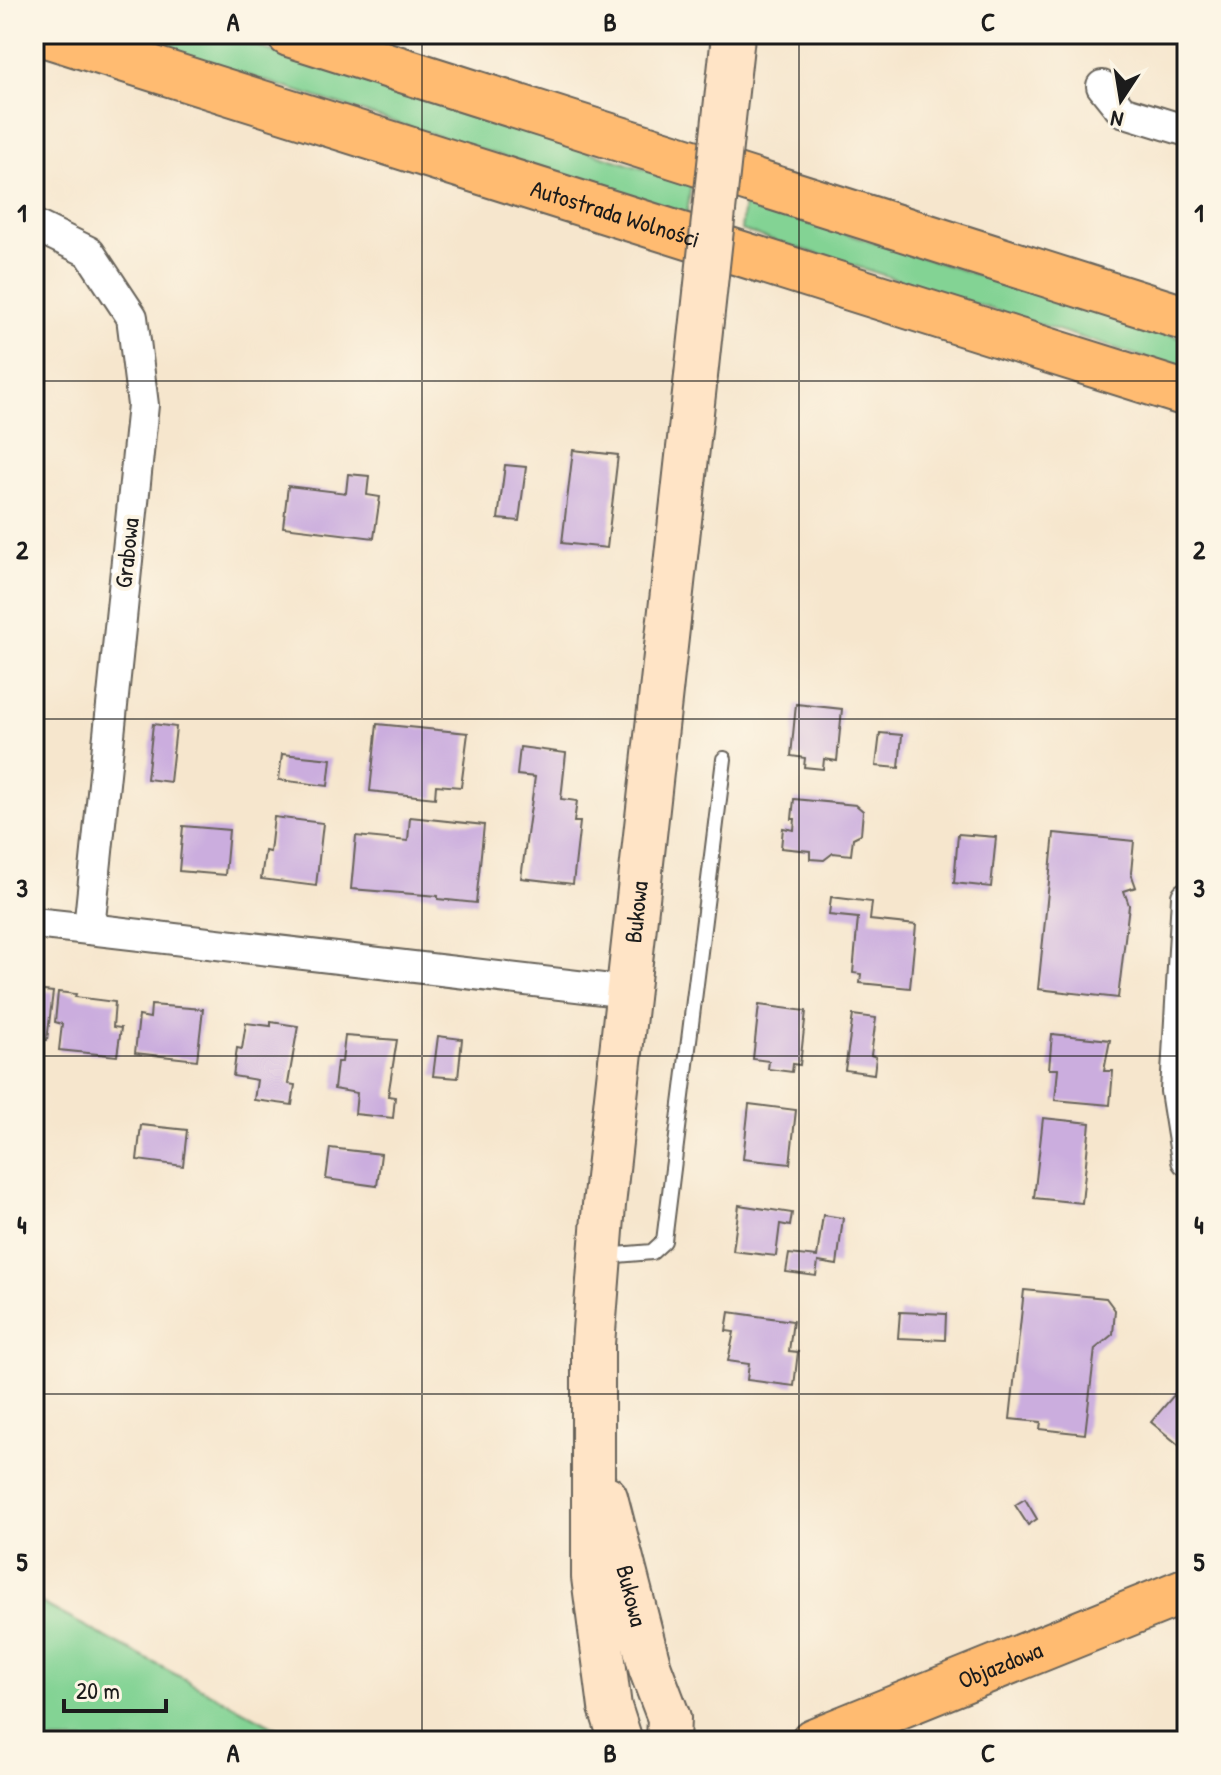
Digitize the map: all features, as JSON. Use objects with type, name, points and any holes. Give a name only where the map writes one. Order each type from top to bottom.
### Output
[{"type":"main road","name":"Autostrada Wolności","points":[[43,34],[1187,394]]},
{"type":"main road","points":[[289,34],[1187,319]]},
{"type":"main road","name":"Bukowa","points":[[621,1741],[608,1696],[593,1577],[591,1382],[600,1256],[733,35]]},
{"type":"main road","name":"Bukowa","points":[[594,1450],[650,1668],[669,1718],[668,1741]]},
{"type":"main road","name":"Objazdowa","points":[[813,1741],[1187,1590]]},
{"type":"street","points":[[1102,86],[1122,111],[1187,131]]},
{"type":"street","name":"Grabowa","points":[[34,225],[89,252],[132,317],[143,405],[89,929]]},
{"type":"street","points":[[1187,897],[1176,1091],[1187,1160]]},
{"type":"street","points":[[34,923],[628,992]]},
{"type":"lane","points":[[600,1256],[652,1252],[664,1241],[724,759]]},
{"type":"green space","points":[[117,34],[217,34],[691,184],[687,215]]},
{"type":"green space","points":[[744,202],[1187,340],[1187,371],[741,230]]},
{"type":"green space","points":[[34,1599],[301,1741],[34,1741]]},
{"type":"building","points":[[573,450],[618,455],[607,548],[562,543]]},
{"type":"building","points":[[505,465],[526,467],[519,521],[498,519]]},
{"type":"building","points":[[348,474],[369,476],[367,495],[380,497],[374,538],[283,527],[288,486],[346,493]]},
{"type":"building","points":[[796,704],[842,709],[837,761],[824,759],[823,769],[804,767],[805,758],[791,756]]},
{"type":"building","points":[[153,724],[176,727],[170,782],[147,779]]},
{"type":"building","points":[[377,724],[468,733],[461,787],[436,785],[435,798],[370,791]]},
{"type":"building","points":[[880,733],[902,735],[899,768],[876,766]]},
{"type":"building","points":[[520,747],[566,753],[561,799],[577,801],[574,822],[580,822],[573,884],[521,878],[535,777],[517,775]]},
{"type":"building","points":[[282,754],[331,759],[328,786],[279,780]]},
{"type":"building","points":[[794,799],[856,805],[863,811],[861,834],[853,838],[851,855],[833,853],[824,860],[810,859],[810,851],[781,848],[783,828],[794,830]]},
{"type":"building","points":[[274,817],[323,823],[316,886],[261,879],[265,851],[270,852]]},
{"type":"building","points":[[410,817],[484,825],[476,903],[438,899],[438,896],[351,889],[356,836],[408,841]]},
{"type":"building","points":[[183,826],[229,830],[225,875],[179,871]]},
{"type":"building","points":[[1054,833],[1134,841],[1131,873],[1136,887],[1124,891],[1129,905],[1118,998],[1038,989]]},
{"type":"building","points":[[958,834],[996,837],[991,887],[954,883]]},
{"type":"building","points":[[831,897],[872,902],[870,920],[916,925],[910,988],[860,983],[861,974],[853,973],[858,918],[829,915]]},
{"type":"building","points":[[34,990],[53,992],[47,1040],[34,1038]]},
{"type":"building","points":[[58,992],[115,1002],[113,1027],[121,1028],[117,1056],[59,1050],[62,1024],[55,1022]]},
{"type":"building","points":[[151,1005],[203,1009],[197,1060],[135,1053],[139,1016],[150,1018]]},
{"type":"building","points":[[759,1005],[806,1011],[800,1065],[793,1064],[792,1072],[768,1069],[769,1061],[753,1059]]},
{"type":"building","points":[[853,1015],[876,1018],[871,1055],[876,1057],[874,1074],[845,1070]]},
{"type":"building","points":[[271,1022],[298,1026],[288,1084],[295,1085],[292,1105],[254,1100],[257,1080],[233,1076],[237,1048],[242,1049],[246,1023],[271,1026]]},
{"type":"building","points":[[1052,1034],[1110,1040],[1104,1071],[1113,1071],[1110,1105],[1055,1100],[1058,1069],[1049,1069]]},
{"type":"building","points":[[345,1036],[397,1040],[388,1096],[395,1097],[393,1118],[355,1114],[357,1093],[334,1089],[337,1062],[342,1062]]},
{"type":"building","points":[[438,1036],[462,1039],[458,1078],[433,1076]]},
{"type":"building","points":[[749,1104],[796,1110],[790,1164],[743,1159]]},
{"type":"building","points":[[1043,1118],[1090,1123],[1082,1203],[1034,1198]]},
{"type":"building","points":[[141,1125],[187,1130],[183,1166],[137,1160]]},
{"type":"building","points":[[330,1148],[381,1154],[377,1186],[326,1179]]},
{"type":"building","points":[[739,1205],[792,1213],[790,1226],[780,1224],[776,1256],[733,1251]]},
{"type":"building","points":[[823,1215],[843,1218],[837,1265],[818,1262],[816,1276],[786,1272],[789,1254],[817,1257]]},
{"type":"building","points":[[1024,1290],[1106,1298],[1115,1310],[1113,1334],[1095,1349],[1085,1434],[1040,1429],[1041,1422],[1010,1419]]},
{"type":"building","points":[[729,1312],[793,1321],[789,1351],[798,1352],[794,1386],[747,1380],[749,1364],[728,1361],[734,1332],[726,1331]]},
{"type":"building","points":[[900,1312],[946,1314],[945,1340],[898,1338]]},
{"type":"building","points":[[1179,1389],[1187,1395],[1187,1438],[1180,1446],[1151,1422]]},
{"type":"building","points":[[1025,1499],[1037,1519],[1028,1525],[1015,1505]]}]
